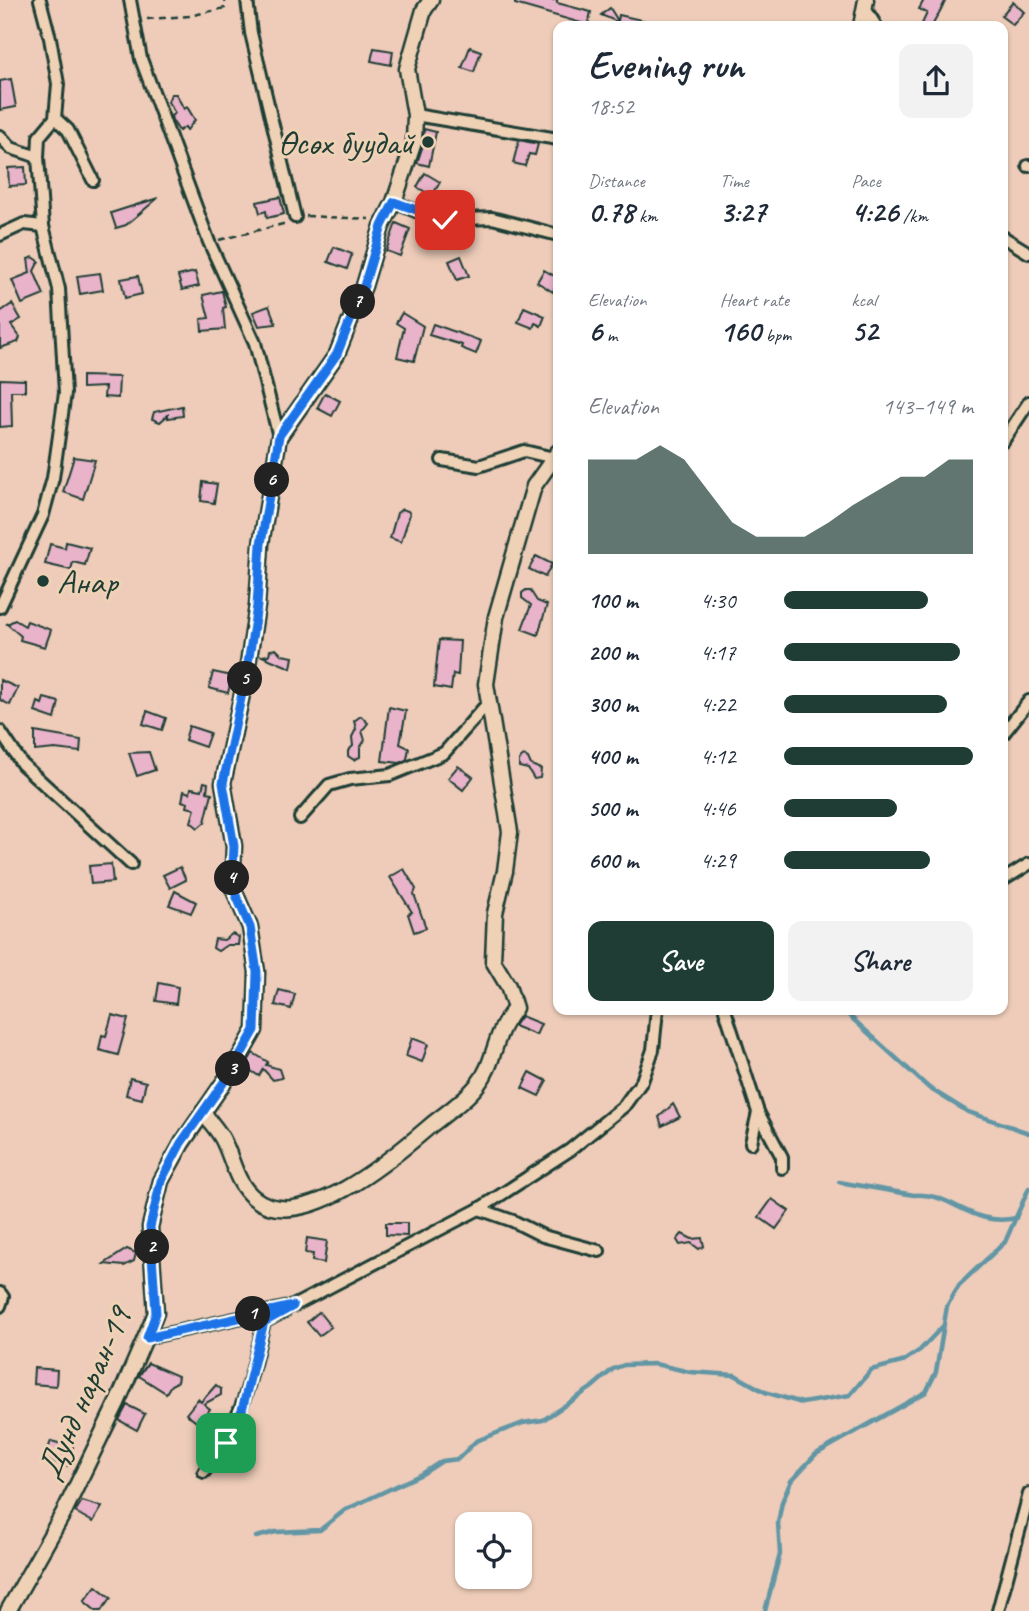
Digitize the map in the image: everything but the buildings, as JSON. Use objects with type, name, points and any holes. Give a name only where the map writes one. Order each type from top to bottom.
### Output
[{"type":"street","points":[[0,607],[43,515],[53,478],[65,393],[59,289],[43,226],[38,157],[39,137],[55,118],[58,84],[40,0]]},
{"type":"street","points":[[130,0],[141,59],[209,242],[255,343],[279,436]]},
{"type":"street","points":[[247,0],[251,33],[295,220]]},
{"type":"street","name":"Дунд наран-19","points":[[8,1611],[64,1512],[147,1338],[156,1313],[150,1227],[161,1181],[255,1030],[257,972],[250,927],[232,886],[234,846],[223,783],[253,632],[261,544],[279,436],[337,354],[364,286],[382,226],[394,202],[414,142],[415,115],[407,69],[424,10],[432,0]]},
{"type":"street","points":[[866,4],[874,21]]},
{"type":"street","points":[[415,115],[553,138]]},
{"type":"street","points":[[55,118],[68,130],[93,180]]},
{"type":"street","points":[[0,136],[11,148],[38,157]]},
{"type":"street","points":[[394,202],[438,220],[492,218],[553,234]]},
{"type":"street","points":[[0,235],[24,224],[43,226]]},
{"type":"street","points":[[1008,240],[1029,253]]},
{"type":"street","points":[[1008,434],[1029,402]]},
{"type":"street","points":[[443,460],[479,466],[524,451],[553,455]]},
{"type":"street","points":[[202,1112],[220,1135],[241,1183],[256,1200],[276,1207],[295,1207],[325,1199],[369,1174],[416,1139],[478,1084],[493,1058],[501,1031],[515,1008],[508,986],[493,961],[495,913],[505,871],[510,832],[486,684],[496,617],[534,486],[553,459]]},
{"type":"street","points":[[1008,728],[1029,701]]},
{"type":"street","points":[[300,818],[329,785],[349,779],[390,775],[443,753],[488,703]]},
{"type":"street","points":[[0,731],[22,764],[131,864]]},
{"type":"street","points":[[1008,877],[1029,864]]},
{"type":"street","points":[[204,1472],[226,1443],[242,1410],[264,1322],[479,1209],[570,1150],[624,1106],[642,1081],[653,1050],[656,1015]]},
{"type":"street","points":[[727,1015],[758,1112],[782,1157],[782,1168]]},
{"type":"street","points":[[751,1143],[758,1112]]},
{"type":"street","points":[[479,1209],[513,1221],[543,1236],[599,1251]]},
{"type":"street","points":[[0,1293],[3,1297],[0,1306]]},
{"type":"street","points":[[147,1338],[293,1306]]},
{"type":"street","points":[[998,1611],[1029,1494]]},
{"type":"path","points":[[135,20],[189,16],[225,8],[225,0]]},
{"type":"path","points":[[209,242],[304,216],[379,220],[382,226]]},
{"type":"waterway","points":[[849,1015],[929,1088],[968,1112],[1029,1133]]},
{"type":"waterway","points":[[839,1182],[927,1195],[986,1218],[1016,1218]]},
{"type":"waterway","points":[[765,1611],[780,1554],[778,1523],[782,1502],[791,1481],[816,1454],[926,1392],[936,1372],[947,1306],[959,1285],[1005,1242],[1029,1188]]},
{"type":"waterway","points":[[256,1537],[276,1532],[320,1530],[345,1510],[422,1474],[442,1461],[458,1459],[476,1441],[523,1423],[543,1420],[591,1388],[613,1369],[624,1365],[655,1364],[690,1372],[735,1375],[765,1392],[802,1403],[850,1395],[871,1370],[902,1362],[920,1350],[942,1327]]},
{"type":"place","name":"Өсөх буудай","points":[[428,142]]},
{"type":"place","name":"Анар","points":[[43,581]]},
{"type":"route","points":[[226,1443],[242,1410],[264,1322],[293,1306],[147,1338],[156,1313],[150,1227],[161,1181],[181,1143],[231,1072],[255,1030],[253,1026],[257,972],[250,927],[232,886],[234,846],[223,783],[247,670],[257,606],[261,544],[279,436],[337,354],[364,286],[382,226],[394,202],[438,220],[445,220]]}]
